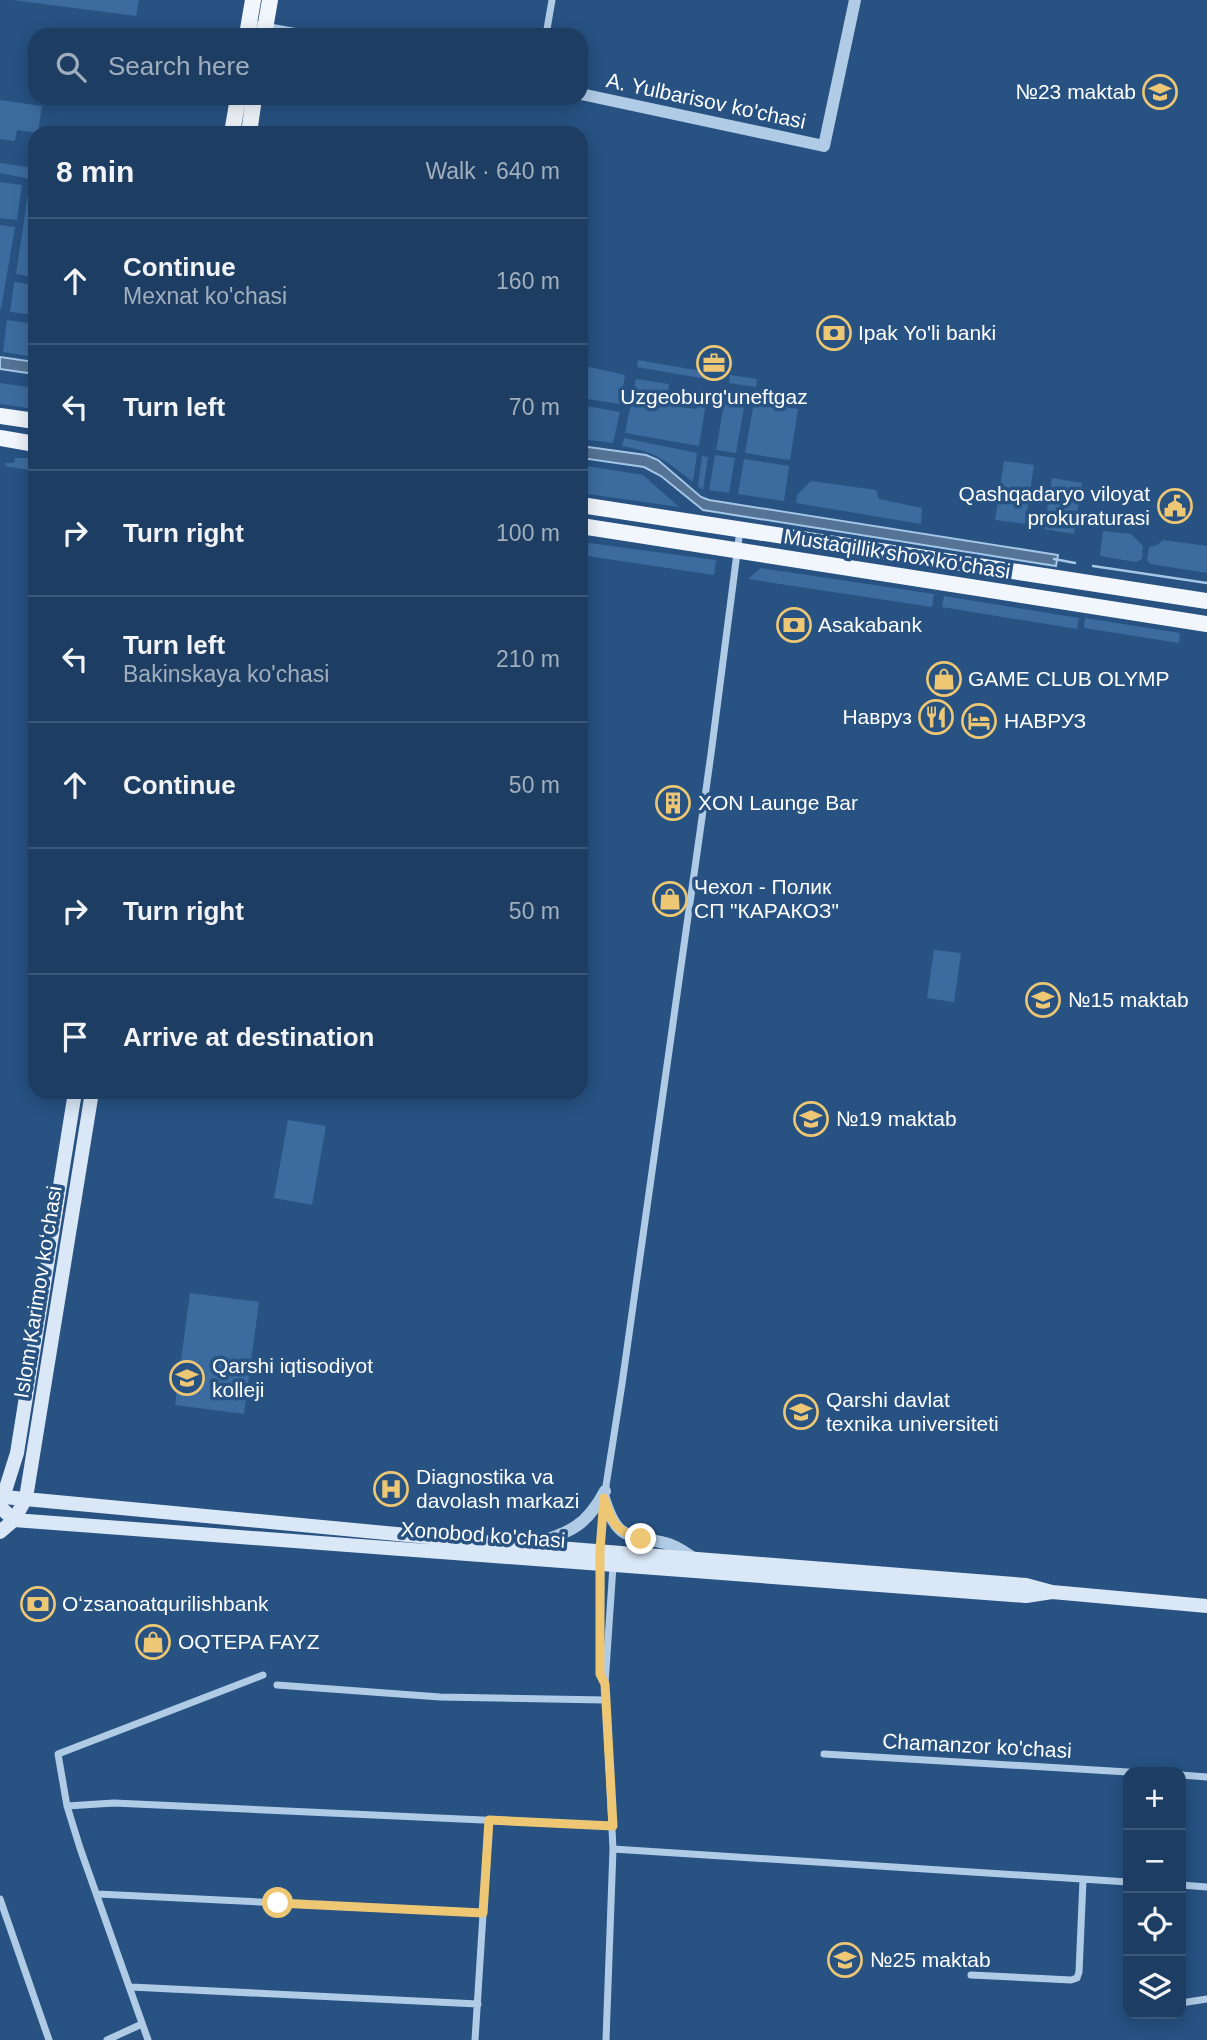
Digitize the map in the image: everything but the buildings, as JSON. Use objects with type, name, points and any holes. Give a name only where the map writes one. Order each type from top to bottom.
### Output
[{"type":"main road","points":[[248,28],[253,0]]},
{"type":"main road","points":[[266,28],[271,0]]},
{"type":"main road","points":[[233,126],[237,105]]},
{"type":"main road","points":[[250,126],[253,105]]},
{"type":"main road","points":[[0,416],[28,420]]},
{"type":"main road","points":[[0,438],[28,443]]},
{"type":"main road","name":"Mustaqillik shox ko'chasi","points":[[588,506],[1207,601]]},
{"type":"main road","name":"Mustaqillik shox ko'chasi","points":[[588,527],[1207,624]]},
{"type":"main road","name":"Islom Karimov ko‘chasi","points":[[2,1502],[17,1453],[74,1099]]},
{"type":"main road","name":"Islom Karimov ko‘chasi","points":[[0,1532],[14,1520],[26,1498],[91,1099]]},
{"type":"main road","name":"Xonobod ko'chasi","points":[[2,1502],[26,1498],[530,1545],[607,1558],[695,1559],[1026,1585],[1052,1592],[1207,1606]]},
{"type":"main road","points":[[2,1502],[14,1520]]},
{"type":"main road","name":"Xonobod ko'chasi","points":[[14,1520],[607,1558],[1026,1596],[1052,1592]]},
{"type":"street","points":[[547,28],[552,0]]},
{"type":"street","name":"A. Yulbarisov ko'chasi","points":[[588,95],[824,146],[855,0]]},
{"type":"street","points":[[606,2040],[613,1826],[605,1700],[605,1494],[711,754],[740,530]]},
{"type":"street","points":[[530,1545],[566,1533],[581,1524],[605,1494]]},
{"type":"street","points":[[605,1494],[611,1519],[622,1533],[668,1543],[695,1559]]},
{"type":"street","points":[[605,1684],[600,1674],[607,1558]]},
{"type":"street","points":[[148,2040],[67,1806],[58,1754],[263,1675]]},
{"type":"street","points":[[277,1685],[440,1697],[605,1700]]},
{"type":"street","name":"Chamanzor ko'chasi","points":[[824,1755],[1123,1772]]},
{"type":"street","points":[[1186,1776],[1207,1777]]},
{"type":"street","points":[[67,1806],[114,1803],[613,1826]]},
{"type":"street","points":[[475,2040],[489,1820]]},
{"type":"street","points":[[613,1849],[1123,1882]]},
{"type":"street","points":[[971,1975],[1071,1980],[1077,1978],[1083,1880]]},
{"type":"street","points":[[1186,1885],[1207,1887]]},
{"type":"street","points":[[98,1894],[483,1913]]},
{"type":"street","points":[[0,1899],[50,2040]]},
{"type":"street","points":[[131,1987],[478,2004]]},
{"type":"street","points":[[1186,2002],[1207,1999]]},
{"type":"street","points":[[107,2040],[142,2024]]},
{"type":"shaded area","points":[[12,0],[139,0],[136,16]]},
{"type":"shaded area","points":[[0,100],[42,106],[39,126],[28,126],[28,132],[17,130],[15,141],[0,139]]},
{"type":"shaded area","points":[[0,163],[28,167],[28,179],[0,173]]},
{"type":"shaded area","points":[[0,182],[22,185],[17,220],[0,218]]},
{"type":"shaded area","points":[[28,194],[28,276],[16,274]]},
{"type":"shaded area","points":[[0,225],[15,227],[1,309],[0,309]]},
{"type":"shaded area","points":[[14,282],[28,284],[28,314],[10,312]]},
{"type":"shaded area","points":[[7,320],[28,323],[28,356],[3,352]]},
{"type":"shaded area","points":[[0,357],[28,361],[28,373],[0,369]]},
{"type":"shaded area","points":[[638,360],[707,372],[706,379],[637,367]]},
{"type":"shaded area","points":[[588,367],[625,375],[620,404],[588,399]]},
{"type":"shaded area","points":[[730,375],[757,379],[756,387],[729,383]]},
{"type":"shaded area","points":[[636,379],[669,384],[666,405],[697,409],[699,389],[708,391],[699,446],[625,433]]},
{"type":"shaded area","points":[[0,383],[28,387],[28,408],[0,404]]},
{"type":"shaded area","points":[[726,393],[746,396],[736,453],[716,450]]},
{"type":"shaded area","points":[[754,402],[798,409],[790,460],[745,453]]},
{"type":"shaded area","points":[[588,406],[620,412],[613,443],[588,440]]},
{"type":"shaded area","points":[[624,438],[697,453],[693,482],[660,458],[622,446]]},
{"type":"shaded area","points":[[588,447],[646,455],[658,460],[701,497],[709,500],[1058,555],[1056,566],[703,510],[661,476],[644,467],[588,459]]},
{"type":"shaded area","points":[[715,455],[735,458],[729,493],[709,490]]},
{"type":"shaded area","points":[[702,456],[708,457],[703,490],[698,486]]},
{"type":"shaded area","points":[[15,458],[28,458],[28,470],[5,466],[6,463],[14,463]]},
{"type":"shaded area","points":[[744,459],[789,466],[784,501],[738,494]]},
{"type":"shaded area","points":[[1004,461],[1034,465],[1025,524],[995,520]]},
{"type":"shaded area","points":[[588,466],[643,475],[679,507],[588,494]]},
{"type":"shaded area","points":[[1052,478],[1082,483],[1074,534],[1044,529]]},
{"type":"shaded area","points":[[811,481],[876,490],[879,499],[922,508],[921,524],[796,503],[797,495]]},
{"type":"shaded area","points":[[1103,531],[1131,534],[1143,546],[1142,559],[1136,562],[1100,556]]},
{"type":"shaded area","points":[[1163,540],[1207,546],[1207,573],[1150,564],[1147,560],[1149,547]]},
{"type":"shaded area","points":[[588,543],[716,560],[714,575],[588,556]]},
{"type":"shaded area","points":[[761,568],[934,594],[932,607],[748,579]]},
{"type":"shaded area","points":[[944,596],[1079,618],[1077,629],[942,607]]},
{"type":"shaded area","points":[[1085,618],[1180,633],[1179,643],[1084,628]]},
{"type":"shaded area","points":[[934,950],[961,953],[954,1002],[927,998]]},
{"type":"shaded area","points":[[288,1120],[326,1126],[312,1205],[274,1198]]},
{"type":"shaded area","points":[[190,1293],[259,1302],[244,1414],[175,1405]]},
{"type":"waterway","points":[[1054,559],[1075,563]]},
{"type":"waterway","points":[[1093,566],[1207,583]]},
{"type":"place","name":"№23 maktab","points":[[1160,92]]},
{"type":"place","name":"Ipak Yo'li banki","points":[[834,333]]},
{"type":"place","name":"Uzgeoburg'uneftgaz","points":[[714,363]]},
{"type":"place","name":"Qashqadaryo viloyat prokuraturasi","points":[[1175,506]]},
{"type":"place","name":"Asakabank","points":[[794,625]]},
{"type":"place","name":"GAME CLUB OLYMP","points":[[944,679]]},
{"type":"place","name":"Навруз","points":[[936,717]]},
{"type":"place","name":"НАВРУЗ","points":[[979,721]]},
{"type":"place","name":"XON Launge Bar","points":[[673,803]]},
{"type":"place","name":"Чехол - Полик СП \"КАРАКОЗ\"","points":[[670,899]]},
{"type":"place","name":"№15 maktab","points":[[1043,1000]]},
{"type":"place","name":"№19 maktab","points":[[811,1119]]},
{"type":"place","name":"Qarshi iqtisodiyot kolleji","points":[[187,1378]]},
{"type":"place","name":"Qarshi davlat texnika universiteti","points":[[801,1412]]},
{"type":"place","name":"Diagnostika va davolash markazi","points":[[391,1489]]},
{"type":"place","name":"Oʻzsanoatqurilishbank","points":[[38,1604]]},
{"type":"place","name":"OQTEPA FAYZ","points":[[153,1642]]},
{"type":"place","name":"№25 maktab","points":[[845,1960]]},
{"type":"route","points":[[278,1903],[483,1913],[489,1820],[613,1826],[605,1684],[600,1674],[600,1550],[604,1498],[611,1519],[622,1533],[641,1539]]}]
